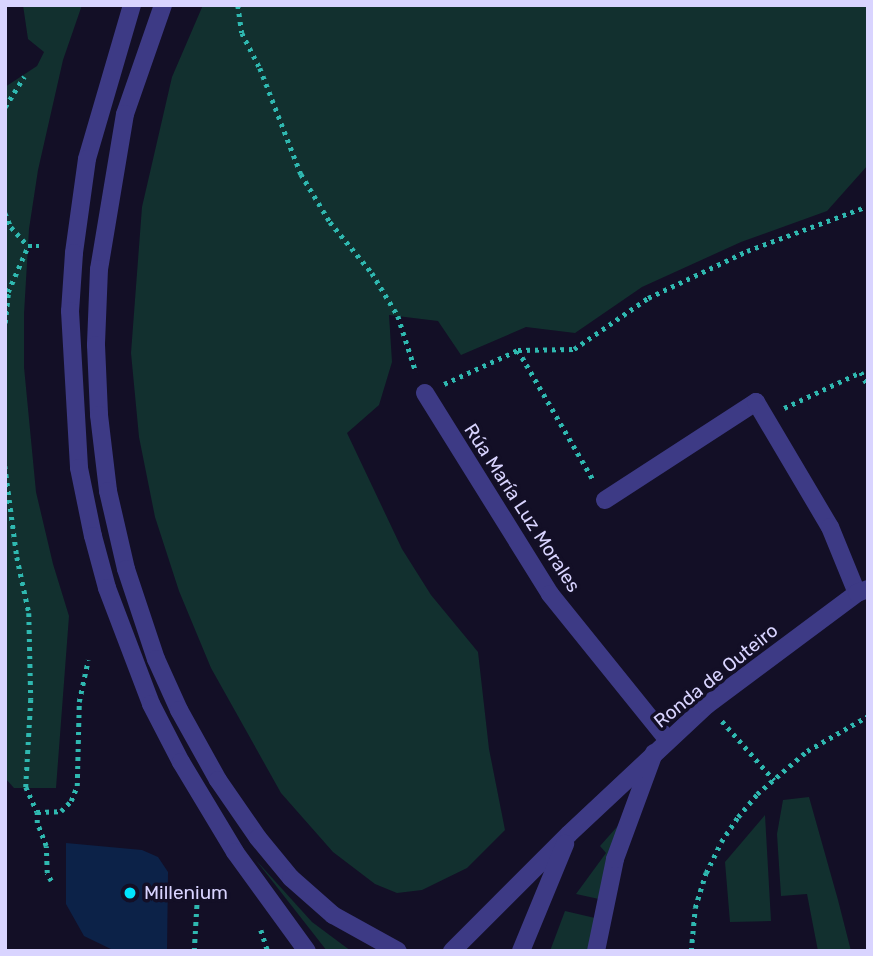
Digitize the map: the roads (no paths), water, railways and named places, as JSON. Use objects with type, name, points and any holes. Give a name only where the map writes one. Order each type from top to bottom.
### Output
[{"type":"street","points":[[131,5],[87,159],[74,253],[70,311],[79,468],[107,588],[151,704],[181,762],[235,852],[307,951]]},
{"type":"street","points":[[163,5],[125,114],[99,269],[96,345],[99,415],[108,491],[126,569],[156,659],[179,710],[218,780],[258,838],[291,878],[333,915],[398,951]]},
{"type":"street","name":"Rúa María Luz Morales","points":[[425,393],[550,594],[668,740]]},
{"type":"street","points":[[605,500],[756,402],[830,527],[862,591]]},
{"type":"street","name":"Ronda de Outeiro","points":[[452,951],[569,834],[707,705],[862,591]]},
{"type":"street","points":[[596,951],[615,859],[654,753]]},
{"type":"street","name":"Ronda de Outeiro","points":[[521,951],[569,834]]},
{"type":"water","points":[[66,843],[142,850],[158,857],[168,872],[167,951],[115,951],[84,936],[66,904]]},
{"type":"place","name":"Millenium","points":[[130,893]]}]
